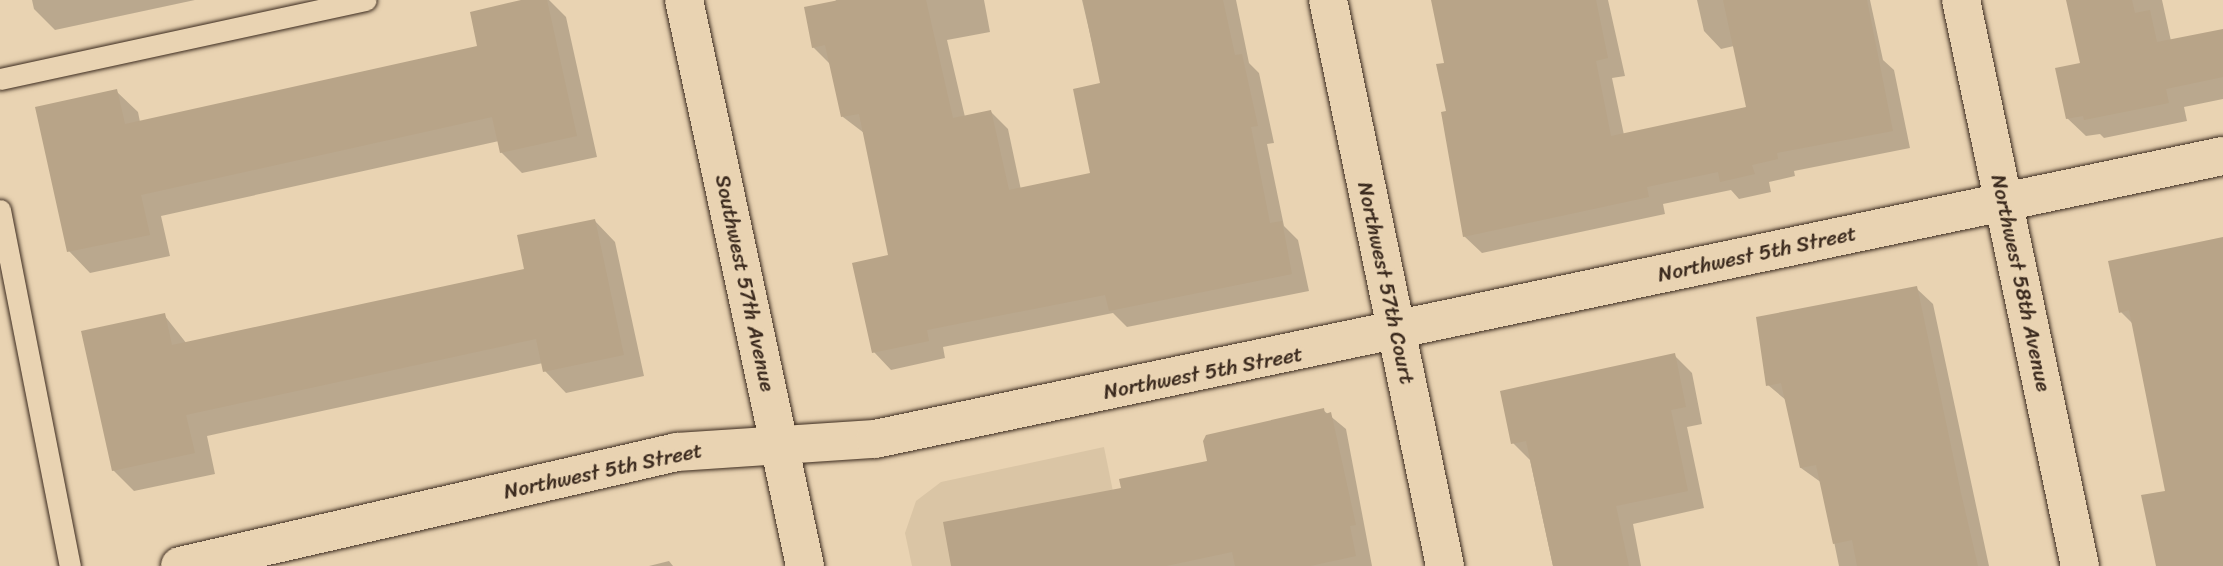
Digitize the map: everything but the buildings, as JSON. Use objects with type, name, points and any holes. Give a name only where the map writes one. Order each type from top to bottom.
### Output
[{"type":"street","name":"Southwest 57th Avenue","points":[[684,0],[805,566]]},
{"type":"street","name":"Northwest 57th Court","points":[[1328,0],[1445,566]]},
{"type":"street","name":"Northwest 58th Avenue","points":[[1961,0],[2080,566]]},
{"type":"street","name":"Northwest 5th Street","points":[[180,566],[250,558],[677,452],[875,439],[1397,333],[2223,156]]},
{"type":"lane","points":[[0,79],[366,0]]},
{"type":"lane","points":[[0,210],[70,566]]},
{"type":"shaded area","points":[[1104,447],[1128,566],[912,566],[905,533],[916,501],[941,482]]}]
